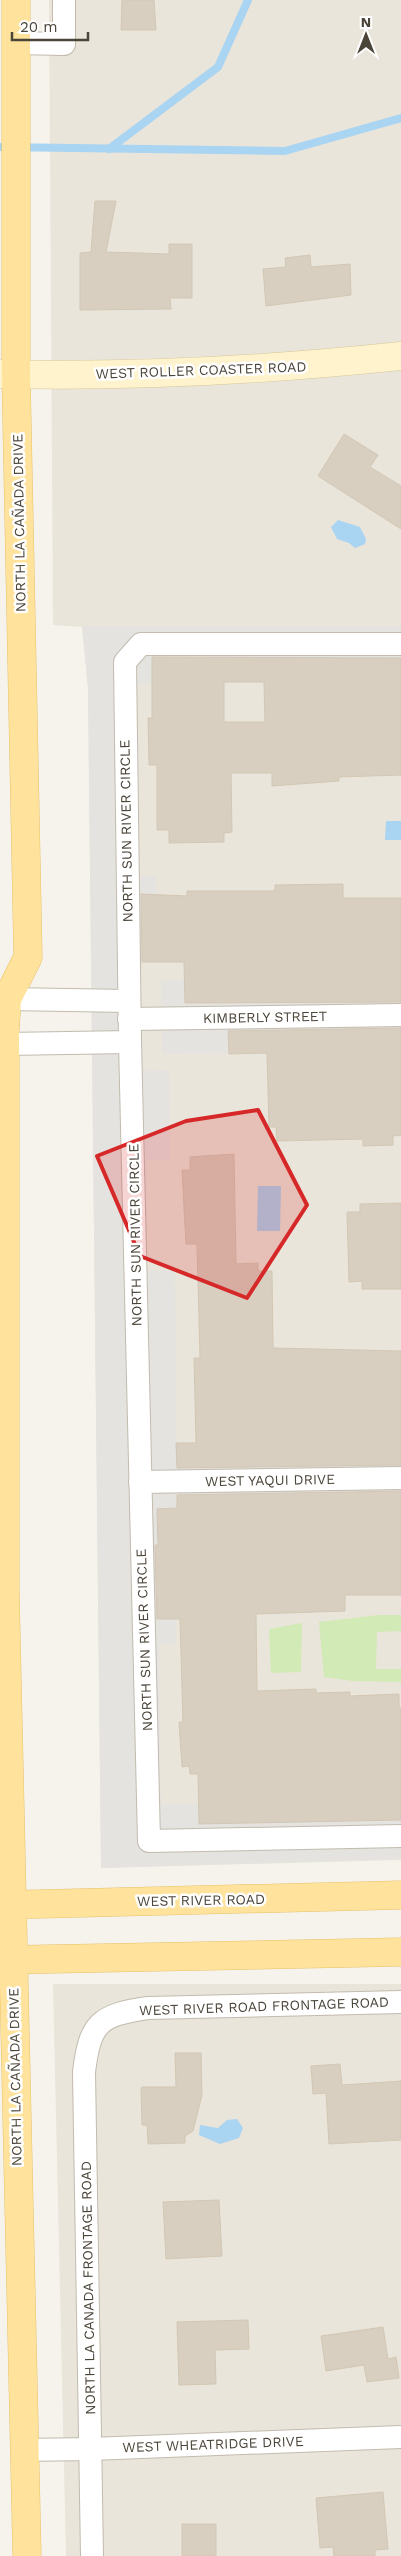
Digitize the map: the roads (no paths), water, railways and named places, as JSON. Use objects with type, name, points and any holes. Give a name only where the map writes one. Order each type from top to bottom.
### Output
[{"type":"main road","name":"NORTH LA CAÑADA DRIVE","points":[[16,0],[16,174],[8,374],[28,957],[4,994],[4,1574],[6,1960],[24,2450],[26,2556]]},
{"type":"main road","name":"WEST RIVER ROAD","points":[[6,1905],[401,1895]]},
{"type":"main road","points":[[6,1960],[401,1952]]},
{"type":"street","points":[[16,43],[64,44],[64,0]]},
{"type":"street","name":"WEST ROLLER COASTER ROAD","points":[[8,374],[229,371],[401,356]]},
{"type":"street","name":"NORTH SUN RIVER CIRCLE","points":[[401,644],[141,644],[125,662],[129,1010],[149,1841],[401,1836]]},
{"type":"street","name":"KIMBERLY STREET","points":[[4,994],[129,1010],[401,1014]]},
{"type":"street","points":[[5,1044],[130,1042]]},
{"type":"street","name":"WEST YAQUI DRIVE","points":[[140,1482],[401,1478]]},
{"type":"street","name":"WEST RIVER ROAD FRONTAGE ROAD","points":[[99,2023],[116,2013],[148,2008],[401,2002]]},
{"type":"street","name":"NORTH LA CANADA FRONTAGE ROAD","points":[[92,2556],[84,2072],[89,2040],[99,2023]]},
{"type":"street","name":"WEST WHEATRIDGE DRIVE","points":[[24,2450],[401,2437]]},
{"type":"water","points":[[338,520],[360,527],[366,539],[365,544],[355,548],[349,543],[337,539],[331,527]]},
{"type":"water","points":[[386,821],[401,821],[401,840],[385,840]]},
{"type":"water","points":[[258,1186],[281,1186],[280,1231],[257,1231]]},
{"type":"water","points":[[237,2119],[243,2128],[239,2138],[220,2144],[199,2135],[200,2125],[218,2128],[227,2120]]},
{"type":"waterway","points":[[109,149],[218,67],[248,0]]},
{"type":"waterway","points":[[0,147],[285,151],[401,118]]}]
